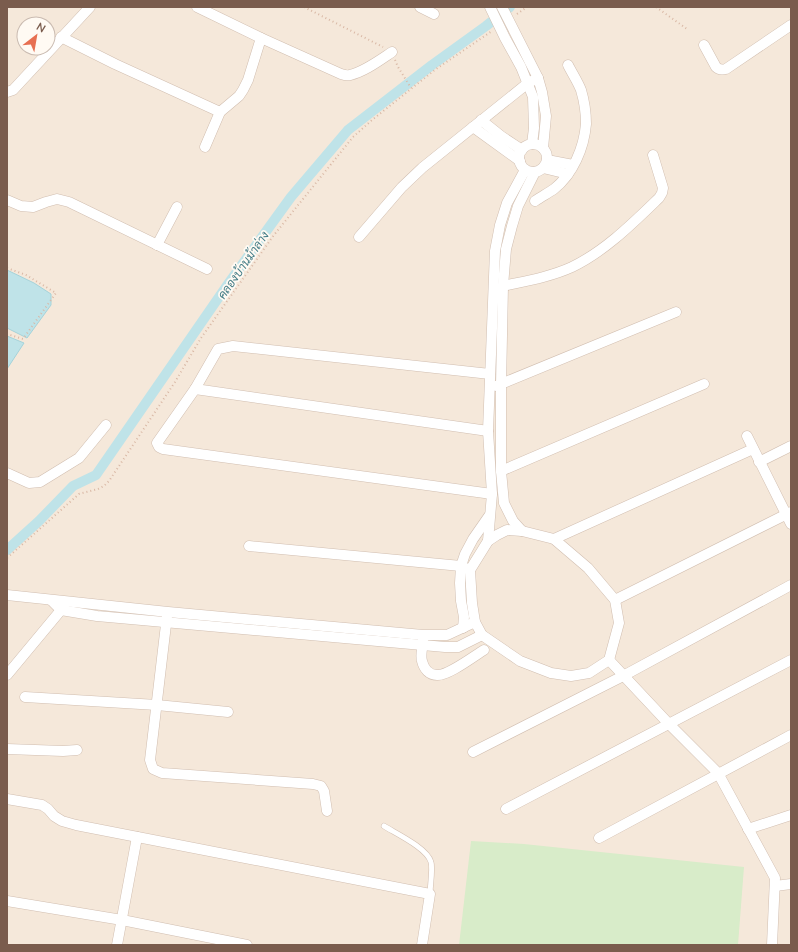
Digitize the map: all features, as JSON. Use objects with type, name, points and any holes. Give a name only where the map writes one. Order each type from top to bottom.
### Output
[{"type":"street","points":[[7,92],[13,90],[34,69],[90,7]]},
{"type":"street","points":[[197,7],[261,38],[348,76],[371,66],[392,52]]},
{"type":"street","points":[[420,7],[434,14]]},
{"type":"street","points":[[490,7],[521,67],[533,97],[534,128],[532,144]]},
{"type":"street","points":[[502,7],[538,78],[546,116],[543,148],[546,154],[518,206],[506,249],[503,286],[501,471],[504,503],[513,521],[522,531]]},
{"type":"street","points":[[704,46],[716,68],[722,70],[726,69],[791,25]]},
{"type":"street","points":[[62,37],[115,64],[220,112]]},
{"type":"street","points":[[205,147],[220,112],[239,96],[243,90],[248,80],[261,38]]},
{"type":"street","points":[[535,201],[554,189],[561,182],[570,169],[582,144],[586,123],[581,89],[568,65]]},
{"type":"street","points":[[359,237],[402,187],[422,168],[528,83],[538,78]]},
{"type":"street","points":[[481,120],[522,150]]},
{"type":"street","points":[[472,127],[520,161],[522,166],[570,169]]},
{"type":"street","points":[[520,161],[520,155],[525,147],[532,144],[543,148]]},
{"type":"street","points":[[503,286],[548,276],[571,267],[599,251],[631,225],[659,198],[662,193],[653,155]]},
{"type":"street","points":[[488,541],[492,494],[488,430],[495,251],[500,225],[507,204],[538,167]]},
{"type":"street","points":[[7,200],[21,206],[33,207],[57,199],[69,202],[207,269]]},
{"type":"street","points":[[157,245],[177,207]]},
{"type":"street","points":[[489,388],[501,385],[676,312]]},
{"type":"street","points":[[490,374],[232,346],[218,349],[196,389],[157,443],[159,447],[163,449],[492,494]]},
{"type":"street","points":[[501,471],[704,384]]},
{"type":"street","points":[[196,389],[488,430]]},
{"type":"street","points":[[7,473],[29,483],[40,482],[79,458],[106,426]]},
{"type":"street","points":[[746,436],[788,513],[791,524]]},
{"type":"street","points":[[759,462],[791,446]]},
{"type":"street","points":[[554,539],[753,449]]},
{"type":"street","points":[[615,600],[788,513]]},
{"type":"street","points":[[463,628],[464,616],[461,601],[461,589],[466,568],[488,541],[507,530],[522,531],[554,539],[588,568],[615,600],[619,623],[609,660],[589,673],[571,676],[551,673],[520,662],[482,635],[475,622],[466,568],[465,554],[473,539],[490,515]]},
{"type":"street","points":[[249,546],[466,568]]},
{"type":"street","points":[[473,752],[623,676],[791,585]]},
{"type":"street","points":[[7,595],[51,600],[63,606],[97,616],[167,617],[423,640],[445,647],[458,647],[482,635]]},
{"type":"street","points":[[97,616],[98,604]]},
{"type":"street","points":[[7,674],[63,606],[98,604],[167,617]]},
{"type":"street","points":[[167,617],[150,760],[153,769],[162,773],[313,784],[321,786],[324,791],[327,811]]},
{"type":"street","points":[[423,640],[447,635],[475,622]]},
{"type":"street","points":[[423,640],[422,661],[425,669],[431,674],[438,676],[449,672],[484,650]]},
{"type":"street","points":[[609,660],[669,724],[718,773],[775,878],[772,945]]},
{"type":"street","points":[[506,810],[791,660]]},
{"type":"street","points":[[25,697],[157,705],[228,712]]},
{"type":"street","points":[[599,838],[791,734]]},
{"type":"street","points":[[7,749],[77,750]]},
{"type":"street","points":[[7,799],[42,806],[62,821],[430,894],[422,945]]},
{"type":"street","points":[[748,829],[791,815]]},
{"type":"street","points":[[117,945],[137,836]]},
{"type":"street","points":[[775,886],[791,884]]},
{"type":"street","points":[[7,901],[122,920],[247,945]]},
{"type":"lane","points":[[384,826],[426,853],[432,863],[430,894]]},
{"type":"path","points":[[304,7],[392,52],[398,67],[411,88]]},
{"type":"path","points":[[519,13],[527,7]]},
{"type":"path","points":[[656,7],[687,29]]},
{"type":"path","points":[[7,558],[79,494],[98,489],[109,481],[175,382],[201,338],[274,235],[353,137],[436,69],[498,28]]},
{"type":"path","points":[[7,268],[26,275],[56,293],[23,339],[7,334]]},
{"type":"shaded area","points":[[7,7],[791,7],[791,945],[7,945]]},
{"type":"green space","points":[[471,841],[524,844],[744,867],[738,945],[459,945]]},
{"type":"water","points":[[7,270],[34,283],[51,294],[51,305],[27,338],[7,328]]},
{"type":"water","points":[[7,336],[24,343],[7,369]]},
{"type":"waterway","name":"คลองบ้านม้าล่าง","points":[[7,550],[39,521],[73,486],[96,475],[228,284],[291,197],[348,130],[510,7]]}]
